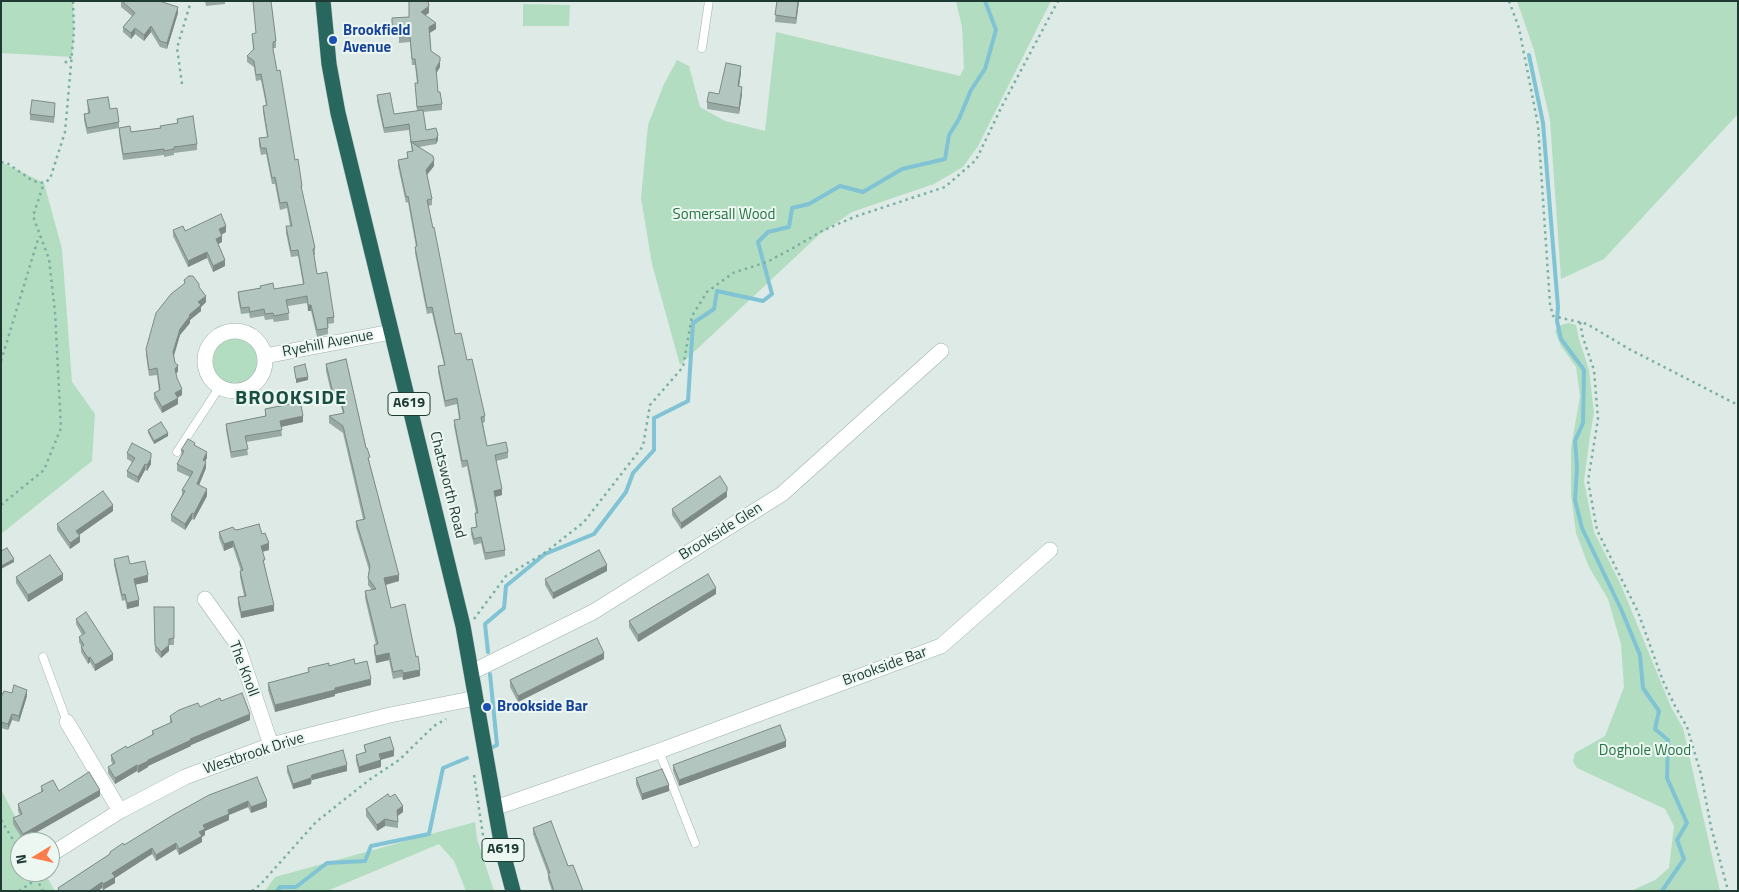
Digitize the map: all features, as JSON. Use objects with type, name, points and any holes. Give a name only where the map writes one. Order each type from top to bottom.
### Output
[{"type":"highway","name":"Chatsworth Road","points":[[323,1],[338,113],[463,626],[503,854],[513,891]]},
{"type":"street","name":"Ryehill Avenue","points":[[236,330],[255,338],[262,347],[265,356],[262,376],[248,389],[238,392],[219,388],[206,373],[204,364],[205,353],[209,344],[216,336],[236,330]]},
{"type":"street","name":"Ryehill Avenue","points":[[265,356],[391,332]]},
{"type":"street","name":"Brookside Glen","points":[[472,672],[593,612],[782,494],[941,350]]},
{"type":"street","name":"Brookside Bar","points":[[495,808],[659,751],[941,646],[1050,550]]},
{"type":"street","name":"The Knoll","points":[[205,599],[237,644],[270,745]]},
{"type":"street","name":"Westbrook Drive","points":[[60,849],[120,811],[185,777],[270,745],[390,716],[476,698]]},
{"type":"street","points":[[67,722],[120,811]]},
{"type":"lane","points":[[702,48],[709,1]]},
{"type":"lane","points":[[177,452],[219,388]]},
{"type":"lane","points":[[43,657],[67,722]]},
{"type":"lane","points":[[659,751],[695,843]]},
{"type":"path","points":[[1,505],[44,470],[61,428],[55,312],[49,259],[33,216],[44,183],[50,179],[65,132],[74,31],[73,1]]},
{"type":"path","points":[[182,84],[177,48],[191,1]]},
{"type":"path","points":[[463,626],[470,624],[506,576],[546,552],[584,522],[643,446],[650,405],[684,367],[692,316],[707,292],[733,273],[767,262],[822,230],[846,220],[945,187],[976,160],[1002,106],[1058,1]]},
{"type":"path","points":[[1509,1],[1519,28],[1538,125],[1550,304],[1554,317],[1587,324],[1677,375],[1738,404]]},
{"type":"path","points":[[65,62],[72,57]]},
{"type":"path","points":[[1,162],[7,163],[33,181],[44,183]]},
{"type":"path","points":[[1,361],[40,234]]},
{"type":"path","points":[[1580,322],[1583,338],[1594,370],[1598,419],[1588,481],[1597,530],[1638,612],[1663,680],[1687,727],[1701,774],[1727,891]]},
{"type":"path","points":[[252,891],[260,885],[316,822],[369,780],[400,760],[434,726],[449,717]]},
{"type":"path","points":[[1,820],[10,835]]},
{"type":"path","points":[[19,891],[32,882]]},
{"type":"green space","points":[[1,1],[73,1],[74,31],[72,57],[1,53]]},
{"type":"green space","name":"Somersall Wood","points":[[956,1],[1051,1],[978,146],[963,167],[934,184],[852,212],[820,234],[680,365],[652,264],[641,198],[648,125],[664,84],[677,60],[689,66],[700,107],[725,121],[765,131],[776,32],[960,76],[964,68],[962,27]]},
{"type":"green space","points":[[1517,1],[1738,1],[1738,114],[1604,259],[1561,279],[1550,120],[1534,50]]},
{"type":"green space","points":[[523,4],[570,5],[569,26],[523,26]]},
{"type":"green space","points":[[1,162],[44,183],[62,249],[72,382],[95,414],[92,461],[1,534]]},
{"type":"green space","name":"Doghole Wood","points":[[1569,323],[1576,325],[1589,370],[1594,413],[1584,481],[1594,532],[1621,585],[1671,707],[1683,728],[1720,891],[1631,891],[1655,880],[1669,868],[1674,826],[1665,809],[1577,768],[1573,762],[1575,753],[1605,736],[1624,687],[1621,644],[1608,599],[1589,567],[1576,533],[1571,495],[1571,448],[1580,396],[1576,367],[1561,346],[1555,331],[1561,325]]},
{"type":"green space","points":[[235,336],[249,340],[256,347],[260,361],[256,375],[249,382],[235,386],[221,382],[214,375],[210,361],[214,347],[221,340]]},
{"type":"green space","points":[[1,789],[23,832],[10,832],[10,882],[50,882],[55,891],[1,891]]},
{"type":"green space","points":[[475,822],[477,839],[494,891],[466,891],[454,861],[439,844],[327,891],[265,891],[275,877]]},
{"type":"building","points":[[122,1],[159,1],[178,7],[167,43],[160,41],[151,26],[144,35],[135,28],[131,33],[123,27],[135,13]]},
{"type":"building","points":[[253,1],[271,1],[276,41],[273,42],[273,49],[277,71],[280,70],[295,160],[298,159],[301,186],[315,248],[313,249],[317,274],[327,272],[334,317],[327,318],[328,328],[317,330],[311,305],[308,305],[307,296],[286,300],[289,313],[274,316],[273,313],[265,314],[264,309],[250,312],[249,307],[241,308],[238,292],[261,288],[260,286],[273,283],[274,289],[304,284],[298,250],[291,251],[286,226],[292,226],[287,202],[280,203],[275,177],[272,178],[266,148],[261,148],[259,138],[268,137],[263,106],[267,105],[261,74],[256,75],[254,61],[247,56],[254,49],[252,34],[256,33]]},
{"type":"building","points":[[409,1],[428,1],[429,6],[421,12],[436,23],[429,27],[431,51],[440,57],[436,68],[438,92],[440,92],[442,104],[417,107],[415,83],[418,83],[415,59],[412,59],[410,36],[399,37],[399,29],[392,29],[392,18],[409,17]]},
{"type":"building","points":[[777,1],[798,1],[796,18],[775,15]]},
{"type":"building","points":[[726,63],[741,66],[738,86],[742,87],[739,108],[707,102],[709,92],[719,94]]},
{"type":"building","points":[[390,93],[394,114],[423,110],[426,130],[436,128],[438,135],[436,139],[411,142],[409,124],[384,128],[377,95]]},
{"type":"building","points":[[108,97],[110,109],[117,108],[119,122],[87,128],[84,114],[90,113],[87,100]]},
{"type":"building","points":[[32,100],[55,103],[54,117],[30,114]]},
{"type":"building","points":[[193,116],[197,144],[174,147],[174,149],[164,151],[164,149],[123,154],[119,128],[130,126],[131,132],[161,128],[160,126],[178,123],[177,119]]},
{"type":"building","points":[[411,142],[433,156],[434,160],[426,170],[432,199],[427,200],[455,334],[461,333],[467,360],[472,359],[485,416],[481,417],[487,446],[506,442],[508,452],[495,455],[502,489],[494,491],[505,550],[485,553],[481,537],[474,539],[471,528],[477,527],[475,513],[478,513],[467,460],[462,461],[454,420],[460,419],[457,398],[445,401],[438,366],[445,365],[432,307],[427,308],[415,247],[417,246],[408,196],[406,197],[398,160],[408,158],[407,152],[413,151]]},
{"type":"building","points":[[221,214],[226,226],[219,229],[222,236],[216,239],[225,260],[213,266],[207,252],[188,261],[173,230],[183,226],[185,231]]},
{"type":"building","points":[[189,276],[193,276],[206,296],[198,302],[201,305],[189,315],[180,329],[173,352],[175,363],[178,365],[175,369],[177,378],[182,389],[175,393],[178,398],[162,407],[154,393],[160,390],[157,368],[149,370],[146,349],[156,313],[171,294],[185,283],[184,280]]},
{"type":"building","points":[[346,359],[366,448],[370,457],[368,458],[399,575],[384,578],[391,608],[405,604],[420,670],[403,673],[402,670],[393,672],[389,653],[376,656],[374,645],[378,644],[365,591],[376,589],[368,578],[370,566],[356,521],[365,519],[343,426],[329,416],[344,413],[339,392],[333,393],[326,364]]},
{"type":"building","points":[[305,364],[308,377],[296,379],[294,367]]},
{"type":"building","points":[[299,394],[303,416],[280,421],[282,430],[245,436],[248,449],[231,452],[226,424],[266,416],[265,409],[290,404],[289,396]]},
{"type":"building","points":[[161,422],[168,433],[154,441],[148,430]]},
{"type":"building","points":[[188,439],[195,443],[194,445],[207,452],[203,460],[206,462],[197,484],[207,489],[194,514],[192,513],[185,524],[171,515],[185,491],[182,490],[193,472],[177,464],[184,451],[181,450]]},
{"type":"building","points":[[132,443],[151,453],[151,458],[147,465],[145,464],[138,477],[127,471],[135,458],[127,453]]},
{"type":"building","points":[[720,476],[727,487],[727,491],[681,523],[672,509]]},
{"type":"building","points":[[103,491],[113,505],[76,531],[80,536],[70,543],[57,524]]},
{"type":"building","points":[[259,524],[262,534],[265,533],[269,543],[261,546],[274,605],[241,612],[238,597],[246,596],[240,571],[243,570],[233,541],[224,544],[219,532],[233,527],[237,530]]},
{"type":"building","points":[[7,548],[14,559],[1,566],[1,551]]},
{"type":"building","points":[[599,550],[607,565],[553,593],[545,579]]},
{"type":"building","points":[[50,555],[63,574],[28,595],[16,577]]},
{"type":"building","points":[[128,556],[130,564],[145,561],[148,575],[134,579],[139,600],[127,603],[125,594],[122,595],[114,559]]},
{"type":"building","points":[[708,574],[716,588],[638,635],[629,621]]},
{"type":"building","points":[[154,607],[174,607],[174,638],[169,639],[169,645],[161,652],[155,645]]},
{"type":"building","points":[[86,612],[113,654],[95,665],[81,647],[84,645],[79,637],[85,633],[76,619]]},
{"type":"building","points":[[597,638],[604,653],[518,696],[510,680]]},
{"type":"building","points":[[354,659],[355,664],[367,661],[371,679],[275,705],[268,683],[309,672],[308,668],[329,663],[329,666]]},
{"type":"building","points":[[14,685],[27,690],[19,716],[12,714],[8,724],[1,722],[1,697],[4,691],[12,693]]},
{"type":"building","points":[[242,693],[250,714],[190,739],[115,778],[108,767],[115,763],[111,755],[126,746],[127,748],[154,734],[152,731],[172,722],[170,716],[179,710],[198,703],[200,707],[220,698],[221,701]]},
{"type":"building","points":[[780,725],[786,741],[679,780],[673,765]]},
{"type":"building","points":[[390,737],[394,750],[379,754],[381,760],[359,767],[356,755],[366,752],[364,745]]},
{"type":"building","points":[[343,750],[347,765],[312,775],[311,778],[293,784],[287,766]]},
{"type":"building","points":[[662,769],[669,785],[642,794],[636,778]]},
{"type":"building","points":[[89,772],[100,790],[26,832],[22,832],[13,818],[22,814],[18,804],[43,791],[41,786],[53,780],[59,791]]},
{"type":"building","points":[[257,777],[267,801],[251,807],[248,801],[228,810],[229,814],[203,825],[205,829],[199,832],[202,836],[179,849],[176,843],[156,855],[152,848],[112,873],[115,877],[103,884],[102,882],[89,891],[60,891],[58,888],[110,854],[110,852],[123,843],[124,845],[173,815],[209,795]]},
{"type":"building","points":[[388,794],[390,797],[395,794],[403,806],[397,810],[398,822],[385,819],[377,825],[366,809]]},
{"type":"building","points":[[551,821],[568,866],[573,865],[583,891],[554,891],[548,873],[550,873],[533,828]]},
{"type":"waterway","points":[[488,652],[485,624],[504,608],[506,586],[545,554],[594,534],[626,492],[633,473],[654,450],[654,418],[688,401],[693,323],[714,309],[717,291],[763,301],[772,294],[758,242],[768,232],[789,227],[792,208],[809,204],[840,186],[863,192],[902,169],[945,159],[949,135],[959,119],[971,90],[985,69],[996,30],[985,1]]},
{"type":"waterway","points":[[1529,55],[1543,123],[1558,307],[1557,321],[1561,339],[1584,370],[1583,423],[1575,441],[1577,467],[1575,500],[1582,528],[1621,609],[1640,655],[1643,688],[1659,711],[1655,729],[1668,740],[1667,778],[1687,823],[1677,840],[1684,859],[1662,891]]},
{"type":"waterway","points":[[490,674],[497,745],[491,748]]},
{"type":"waterway","points":[[277,891],[280,887],[296,887],[327,863],[365,861],[371,846],[429,834],[443,768],[467,758]]},
{"type":"place","name":"Brookfield Avenue","points":[[333,40]]},
{"type":"place","name":"Brookside Bar","points":[[487,707]]},
{"type":"district","name":"BROOKSIDE","points":[[291,399]]}]
